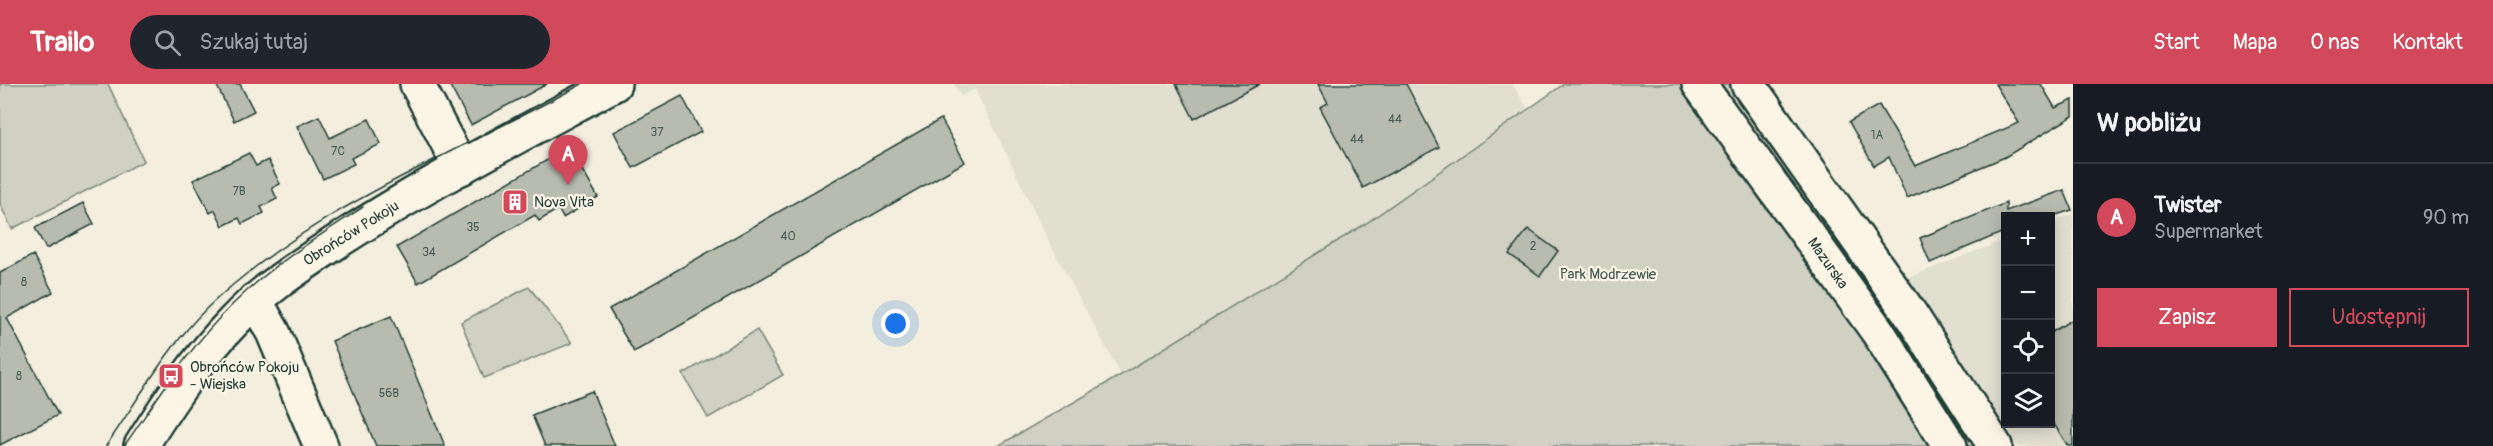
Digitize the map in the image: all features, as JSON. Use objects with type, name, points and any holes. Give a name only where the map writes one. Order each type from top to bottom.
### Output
[{"type":"main road","points":[[417,84],[461,168]]},
{"type":"main road","name":"Obrońców Pokoju","points":[[141,446],[212,345],[255,300],[305,262],[387,210],[614,84]]},
{"type":"main road","name":"Mazurska","points":[[1699,84],[1878,332],[1950,446]]},
{"type":"main road","points":[[1748,84],[1909,312],[1995,446]]},
{"type":"main road","points":[[255,300],[273,332],[321,446]]},
{"type":"shaded area","points":[[954,84],[1512,84],[1528,109],[1365,224],[1121,375],[1051,246],[975,89],[961,96]]},
{"type":"shaded area","points":[[2073,214],[2073,446],[2012,446],[1904,279],[2001,242],[2001,428],[2055,428],[2055,221]]},
{"type":"green space","points":[[0,84],[108,84],[144,161],[12,229],[0,204]]},
{"type":"green space","name":"Park Modrzewie","points":[[1564,84],[1680,84],[1873,352],[1932,446],[998,446],[1121,375],[1365,224]]},
{"type":"green space","points":[[1717,84],[1730,84],[1880,295],[1977,446],[1967,446],[1903,343]]},
{"type":"green space","points":[[529,287],[572,343],[484,378],[461,322]]},
{"type":"green space","points":[[757,330],[783,375],[708,418],[683,374]]},
{"type":"building","points":[[216,84],[240,84],[254,111],[234,121]]},
{"type":"building","points":[[449,84],[547,84],[471,125]]},
{"type":"building","points":[[1176,84],[1260,84],[1194,119]]},
{"type":"building","points":[[1318,84],[1406,84],[1439,147],[1363,188],[1320,107],[1328,103]]},
{"type":"building","points":[[1995,84],[2041,84],[2055,108],[2073,100],[2073,116],[2005,157],[1907,198],[1889,157],[1874,166],[1849,122],[1879,105],[1915,166],[2019,123]]},
{"type":"building","points":[[682,96],[701,132],[633,168],[614,132]]},
{"type":"building","points":[[319,116],[330,138],[369,119],[381,144],[351,158],[354,164],[323,179],[297,126]]},
{"type":"building","points":[[941,119],[965,162],[634,352],[609,309]]},
{"type":"building","points":[[561,152],[570,168],[578,163],[598,197],[563,218],[558,209],[539,221],[535,215],[418,283],[397,247]]},
{"type":"building","points":[[249,153],[256,166],[268,160],[280,184],[272,188],[277,199],[261,207],[264,213],[242,224],[239,218],[223,226],[215,210],[210,213],[193,180]]},
{"type":"building","points":[[2064,190],[2072,210],[2055,215],[2055,212],[2001,212],[2001,233],[1930,263],[1920,238],[2006,203],[2006,211]]},
{"type":"building","points":[[83,203],[94,224],[46,249],[35,228]]},
{"type":"building","points":[[1528,229],[1558,251],[1540,276],[1509,254]]},
{"type":"building","points":[[33,255],[53,292],[7,318],[58,415],[0,445],[0,273]]},
{"type":"building","points":[[391,316],[445,446],[376,446],[332,341]]},
{"type":"building","points":[[2073,319],[2073,446],[2068,446],[2055,426],[2055,330]]},
{"type":"building","points":[[592,391],[615,446],[545,446],[532,415]]},
{"type":"tram line","points":[[106,446],[179,339],[208,307],[250,271],[294,239],[340,211],[582,84]]},
{"type":"tram line","points":[[124,446],[188,355],[216,321],[278,265],[363,207]]},
{"type":"place","name":"Twister","points":[[568,185]]},
{"type":"place","name":"Nova Vita","points":[[515,202]]},
{"type":"place","name":"Obrońców Pokoju - Wiejska","points":[[171,376]]}]
